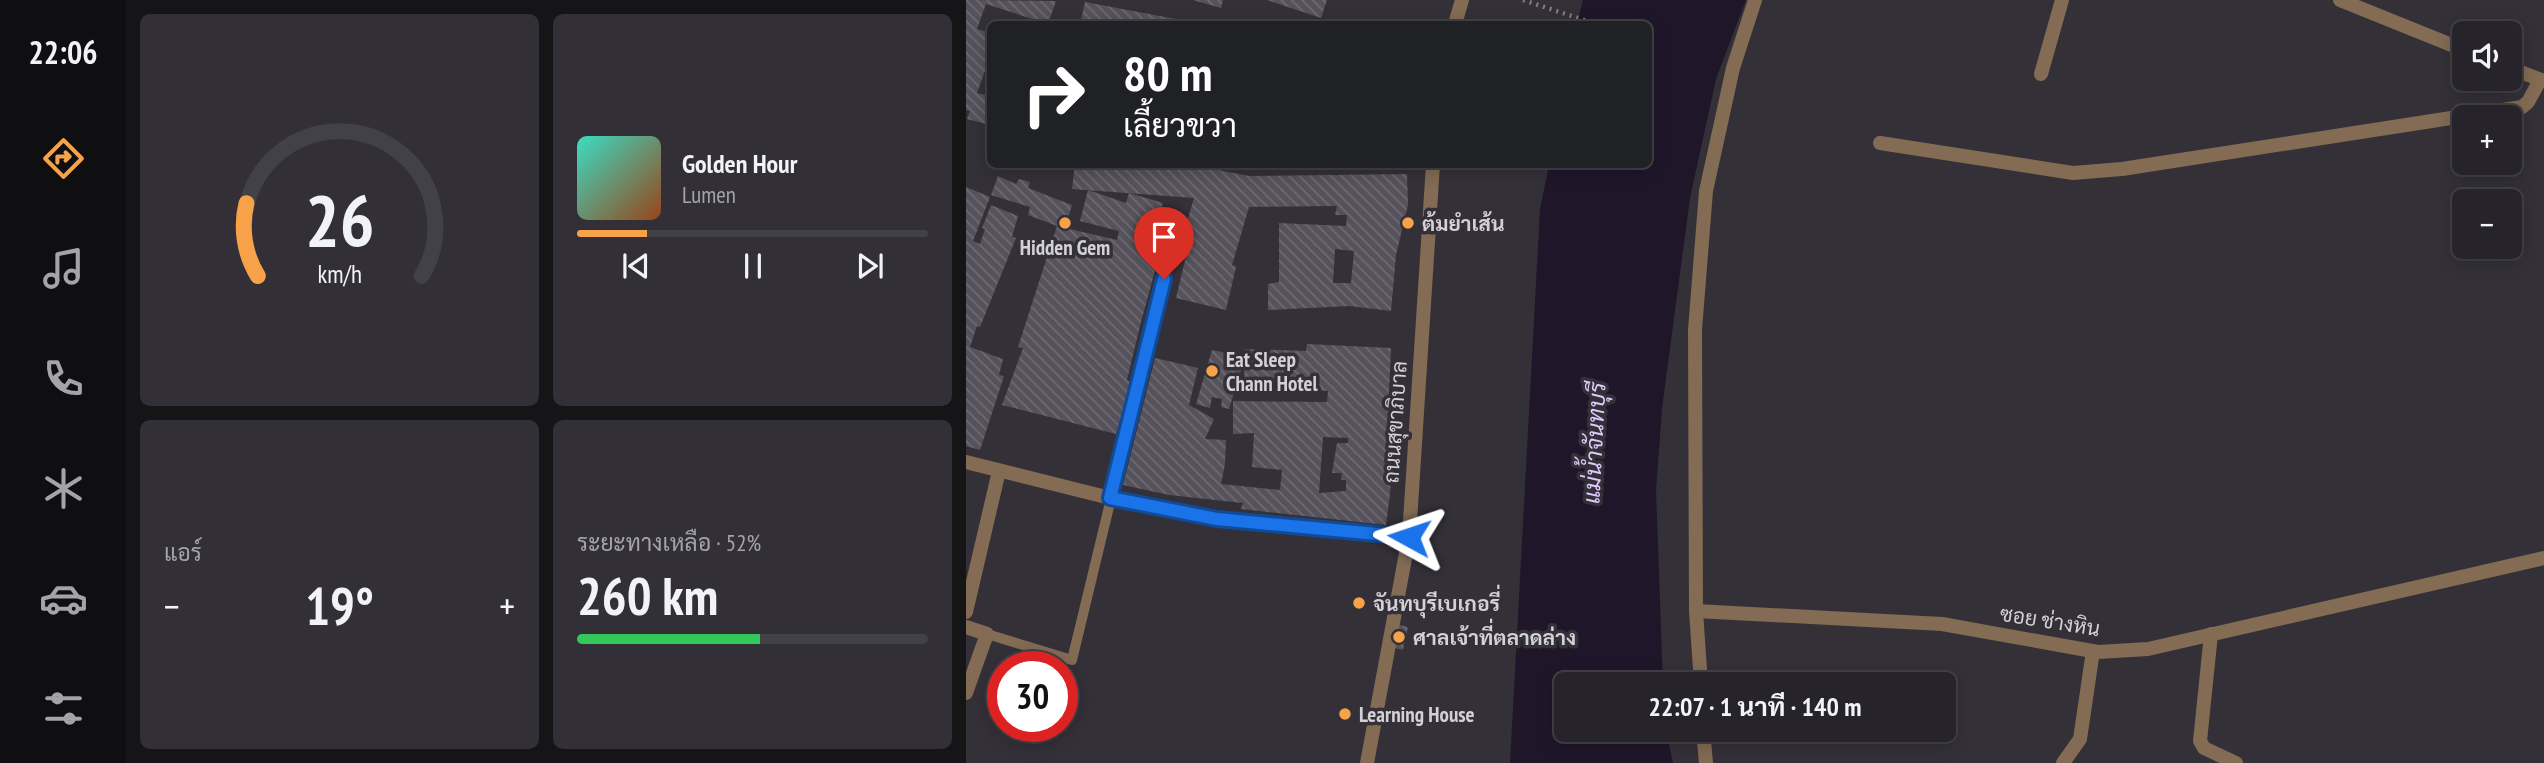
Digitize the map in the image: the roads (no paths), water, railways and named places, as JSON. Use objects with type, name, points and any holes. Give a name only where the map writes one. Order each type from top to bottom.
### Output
[{"type":"street","points":[[1456,21],[1462,0]]},
{"type":"street","points":[[1700,672],[1696,611],[1695,330],[1706,191],[1732,68],[1755,0]]},
{"type":"street","points":[[2040,74],[2062,0]]},
{"type":"street","points":[[2340,0],[2452,45]]},
{"type":"street","points":[[1880,143],[2073,173],[2122,169],[2522,107],[2542,81],[2522,73]]},
{"type":"street","name":"ถนนสุขาภิบาล","points":[[1367,763],[1409,537],[1433,168]]},
{"type":"street","points":[[966,462],[1110,498],[1217,519],[1409,537]]},
{"type":"street","points":[[966,612],[999,471]]},
{"type":"street","name":"ซอย ช่างหิน","points":[[1696,611],[1942,624],[2093,651],[2148,649],[2544,558]]},
{"type":"street","points":[[966,627],[987,634],[966,694]]},
{"type":"street","points":[[2211,634],[2200,741],[2204,748],[2236,763]]},
{"type":"street","points":[[2063,763],[2080,739],[2093,651]]},
{"type":"street","points":[[1704,742],[1706,763]]},
{"type":"lane","points":[[987,634],[1072,660],[1164,279]]},
{"type":"water","name":"แม่น้ำจันทบุรี","points":[[1583,0],[1746,0],[1716,79],[1690,198],[1662,408],[1656,491],[1663,672],[1554,672],[1554,742],[1669,742],[1673,763],[1510,763],[1540,209],[1548,168],[1652,168],[1652,21],[1578,21]]},
{"type":"place","name":"Hidden Gem","points":[[1065,223]]},
{"type":"place","name":"ต้มยำเส้น","points":[[1408,223]]},
{"type":"place","name":"Eat Sleep Chann Hotel","points":[[1212,371]]},
{"type":"place","name":"จันทบุรีเบเกอรี่","points":[[1359,603]]},
{"type":"place","name":"ศาลเจ้าที่ตลาดล่าง","points":[[1399,637]]},
{"type":"place","name":"Learning House","points":[[1345,714]]}]
